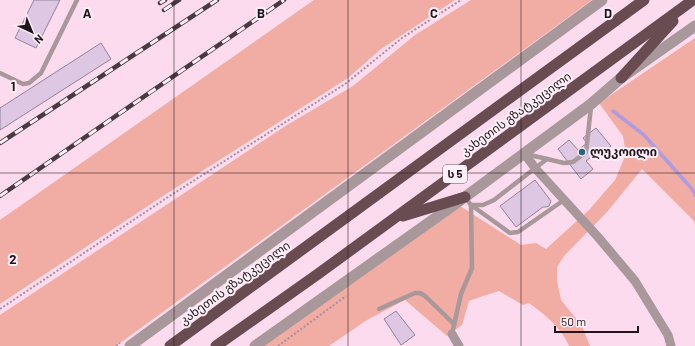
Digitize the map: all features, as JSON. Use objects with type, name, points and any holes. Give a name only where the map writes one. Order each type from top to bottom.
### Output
[{"type":"highway","name":"კახეთის გზატკეცილი","points":[[170,346],[644,0]]},
{"type":"highway","name":"კახეთის გზატკეცილი","points":[[216,346],[394,219],[692,1]]},
{"type":"highway","points":[[621,78],[692,1]]},
{"type":"highway","points":[[394,219],[468,201]]},
{"type":"street","name":"კახეთის გზატკეცილი","points":[[130,346],[602,0]]},
{"type":"street","points":[[255,346],[468,201],[524,153],[591,104],[621,78],[695,26]]},
{"type":"street","points":[[524,153],[535,168],[598,236],[636,281],[668,335],[671,346]]},
{"type":"street","points":[[452,334],[459,346]]},
{"type":"lane","points":[[0,73],[22,84],[29,83],[41,73],[77,0]]},
{"type":"lane","points":[[524,153],[564,163],[572,162],[586,152],[591,104]]},
{"type":"lane","points":[[468,201],[483,205],[494,200],[547,159]]},
{"type":"lane","points":[[468,201],[510,233],[514,233],[518,232],[564,200]]},
{"type":"lane","points":[[452,334],[461,294],[472,268],[468,201]]},
{"type":"lane","points":[[379,309],[410,295],[420,293],[454,324]]},
{"type":"path","points":[[0,309],[164,200],[345,84],[402,38],[461,0]]},
{"type":"shaded area","points":[[314,0],[455,0],[381,49],[348,78],[166,194],[0,304],[0,220]]},
{"type":"shaded area","points":[[471,0],[592,0],[116,346],[0,346],[0,315],[287,125],[353,86],[415,35]]},
{"type":"shaded area","points":[[695,38],[695,225],[694,221],[642,169],[607,212],[564,256],[557,267],[557,281],[561,300],[582,326],[590,346],[569,346],[562,333],[541,312],[529,303],[523,305],[499,291],[469,301],[462,325],[447,336],[405,300],[367,320],[329,346],[263,346],[460,206],[521,245],[536,243],[546,249],[589,210],[615,180],[626,154],[623,136],[599,103]]},
{"type":"building","points":[[34,0],[60,0],[36,48],[15,38]]},
{"type":"building","points":[[101,43],[111,59],[0,130],[0,108]]},
{"type":"building","name":"ლუკოილი","points":[[596,128],[611,146],[597,157],[595,154],[586,161],[593,169],[581,179],[558,149],[569,140],[578,150],[587,143],[583,138]]},
{"type":"building","points":[[535,180],[551,201],[549,206],[543,207],[516,227],[500,206]]},
{"type":"building","points":[[396,311],[415,335],[401,345],[384,319]]},
{"type":"waterway","points":[[613,111],[644,135],[692,189],[695,195]]},
{"type":"railway","points":[[160,3],[165,0]]},
{"type":"railway","points":[[164,10],[179,0]]},
{"type":"railway","points":[[0,143],[217,0]]},
{"type":"railway","points":[[0,196],[284,0]]},
{"type":"place","name":"ლუკოილი","points":[[582,152]]}]
